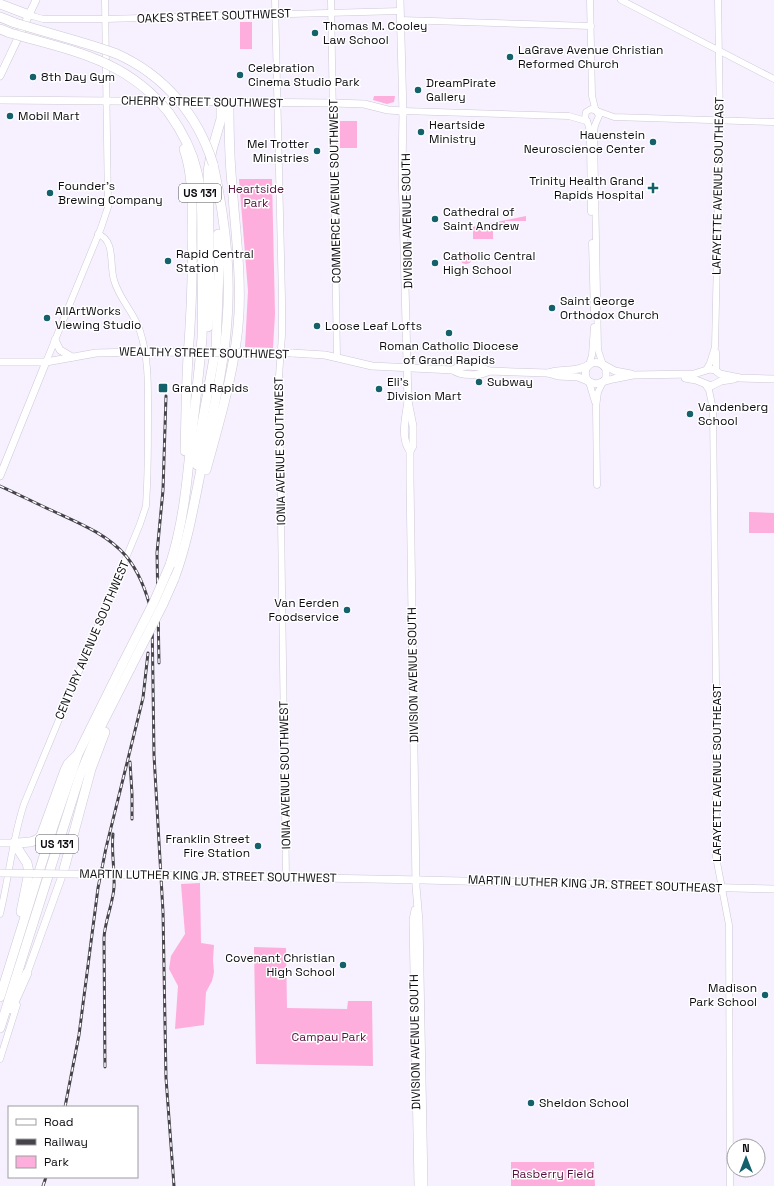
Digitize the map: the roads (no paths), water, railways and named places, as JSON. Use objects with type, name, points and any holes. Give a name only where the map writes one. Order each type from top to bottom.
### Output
[{"type":"highway","points":[[0,4],[29,15]]},
{"type":"highway","name":"US 131","points":[[0,17],[15,23],[104,49],[128,60],[151,74],[168,89],[192,118],[204,139],[213,164],[218,189],[226,251],[228,301],[224,351],[196,497],[184,550],[163,604],[127,665],[78,754],[54,824],[0,997]]},
{"type":"highway","name":"US 131","points":[[0,29],[109,64],[144,86],[169,113],[189,146],[196,166],[199,181],[201,196],[202,281],[202,327],[199,373],[182,516],[176,545],[170,565],[127,665],[118,692],[97,734],[78,781],[0,1028]]},
{"type":"highway","points":[[199,373],[206,347],[209,308],[208,172],[212,150],[225,102]]},
{"type":"highway","points":[[193,507],[206,472],[227,390],[235,348],[238,318],[239,260],[225,102]]},
{"type":"highway","points":[[169,113],[185,152],[191,184],[193,286],[185,411],[182,516]]},
{"type":"highway","points":[[196,497],[198,454],[204,413],[216,352],[219,264],[213,164]]},
{"type":"highway","points":[[63,874],[95,757],[118,692]]},
{"type":"highway","points":[[8,972],[29,875],[28,865],[14,843],[36,841],[41,836],[65,770],[68,764],[78,754]]},
{"type":"highway","points":[[0,1034],[27,973]]},
{"type":"main road","points":[[0,76],[36,0]]},
{"type":"main road","name":"DIVISION AVENUE SOUTH","points":[[400,0],[409,319],[407,330],[408,401],[413,426],[413,446],[410,451],[416,899],[419,929],[424,1186]]},
{"type":"main road","name":"CHERRY STREET SOUTHWEST","points":[[0,100],[333,103],[364,104],[388,110],[403,111]]},
{"type":"main road","points":[[55,340],[60,350],[72,357]]},
{"type":"main road","name":"WEALTHY STREET SOUTHWEST","points":[[0,362],[46,362],[114,352],[292,353],[324,355],[372,366],[453,370],[457,367],[484,368],[489,371],[548,373]]},
{"type":"main road","points":[[0,476],[46,362]]},
{"type":"main road","points":[[548,373],[557,370],[580,369],[595,362],[615,371],[634,374],[694,374],[710,369],[722,374],[740,378]]},
{"type":"main road","points":[[589,365],[585,372],[586,378],[589,382]]},
{"type":"main road","points":[[603,365],[607,372],[606,378],[603,382]]},
{"type":"main road","points":[[705,384],[702,377],[706,370]]},
{"type":"main road","points":[[716,371],[719,379],[716,383]]},
{"type":"main road","points":[[548,373],[558,376],[578,377],[595,384],[634,374]]},
{"type":"main road","points":[[662,375],[670,378],[696,380],[711,386],[721,381],[740,378],[774,379]]},
{"type":"main road","points":[[0,843],[14,843]]},
{"type":"main road","name":"MARTIN LUTHER KING JR. STREET SOUTHWEST","points":[[0,873],[416,880]]},
{"type":"main road","points":[[27,973],[63,874]]},
{"type":"main road","name":"MARTIN LUTHER KING JR. STREET SOUTHEAST","points":[[416,880],[774,889]]},
{"type":"main road","name":"DIVISION AVENUE SOUTH","points":[[416,899],[413,920],[418,1186]]},
{"type":"street","points":[[46,362],[98,234],[109,202],[105,0]]},
{"type":"street","name":"IONIA AVENUE SOUTHWEST","points":[[275,0],[282,299],[282,335],[279,376],[286,878]]},
{"type":"street","name":"COMMERCE AVENUE SOUTHWEST","points":[[331,0],[337,358]]},
{"type":"street","points":[[590,0],[592,96],[599,116],[595,125],[594,133],[595,243],[598,350],[603,365]]},
{"type":"street","points":[[620,0],[774,79]]},
{"type":"street","name":"LAFAYETTE AVENUE SOUTHEAST","points":[[706,370],[715,347],[720,120],[718,0]]},
{"type":"street","name":"OAKES STREET SOUTHWEST","points":[[29,15],[43,19],[105,19],[400,11]]},
{"type":"street","points":[[401,20],[591,26]]},
{"type":"street","points":[[589,365],[592,356],[594,321],[589,127],[585,116],[592,96]]},
{"type":"street","points":[[569,116],[591,109],[614,117]]},
{"type":"street","points":[[403,111],[569,116],[593,123],[597,120],[614,117],[774,122]]},
{"type":"street","name":"CENTURY AVENUE SOUTHWEST","points":[[0,914],[7,888],[19,821],[26,800],[146,506],[147,360],[138,325],[112,276],[110,247],[103,236],[98,234]]},
{"type":"street","points":[[715,347],[716,371]]},
{"type":"street","points":[[589,382],[596,407]]},
{"type":"street","points":[[597,485],[596,407],[598,392],[603,382]]},
{"type":"street","points":[[712,409],[716,383]]},
{"type":"street","name":"LAFAYETTE AVENUE SOUTHEAST","points":[[705,384],[709,390],[712,409],[716,683],[716,857],[729,925],[730,1186]]},
{"type":"street","points":[[0,1058],[27,973]]},
{"type":"railway","points":[[159,663],[157,553],[163,490],[166,396]]},
{"type":"railway","points":[[0,486],[73,520],[110,541],[126,556],[139,576],[148,598],[152,614],[154,755],[163,912],[166,1078],[174,1186]]},
{"type":"railway","points":[[65,1106],[79,1035],[98,888],[106,848],[143,698],[148,653]]},
{"type":"railway","points":[[130,762],[132,819]]},
{"type":"railway","points":[[105,1067],[104,938],[114,887],[112,847],[113,834]]},
{"type":"railway","points":[[43,1186],[46,1178]]},
{"type":"place","name":"Thomas M. Cooley Law School","points":[[315,33]]},
{"type":"place","name":"LaGrave Avenue Christian Reformed Church","points":[[510,57]]},
{"type":"place","name":"Celebration Cinema Studio Park","points":[[240,75]]},
{"type":"place","name":"8th Day Gym","points":[[33,77]]},
{"type":"place","name":"DreamPirate Gallery","points":[[418,90]]},
{"type":"place","name":"Mobil Mart","points":[[10,116]]},
{"type":"place","name":"Heartside Ministry","points":[[421,132]]},
{"type":"place","name":"Hauenstein Neuroscience Center","points":[[653,142]]},
{"type":"place","name":"Mel Trotter Ministries","points":[[317,151]]},
{"type":"place","name":"Trinity Health Grand Rapids Hospital","points":[[653,188]]},
{"type":"place","name":"Founder's Brewing Company","points":[[50,193]]},
{"type":"place","name":"Cathedral of Saint Andrew","points":[[435,219]]},
{"type":"place","name":"Rapid Central Station","points":[[168,261]]},
{"type":"place","name":"Catholic Central High School","points":[[435,263]]},
{"type":"place","name":"Saint George Orthodox Church","points":[[552,308]]},
{"type":"place","name":"AllArtWorks Viewing Studio","points":[[47,318]]},
{"type":"place","name":"Loose Leaf Lofts","points":[[317,326]]},
{"type":"place","name":"Roman Catholic Diocese of Grand Rapids","points":[[449,333]]},
{"type":"place","name":"Subway","points":[[479,382]]},
{"type":"place","name":"Grand Rapids","points":[[163,388]]},
{"type":"place","name":"Eli's Division Mart","points":[[379,389]]},
{"type":"place","name":"Vandenberg School","points":[[690,414]]},
{"type":"place","name":"Van Eerden Foodservice","points":[[347,610]]},
{"type":"place","name":"Franklin Street Fire Station","points":[[258,846]]},
{"type":"place","name":"Covenant Christian High School","points":[[343,965]]},
{"type":"place","name":"Madison Park School","points":[[765,995]]},
{"type":"place","name":"Sheldon School","points":[[531,1103]]},
{"type":"park label","name":"Heartside Park","points":[[256,196]]},
{"type":"park label","name":"Campau Park","points":[[329,1037]]},
{"type":"park label","name":"Rasberry Field","points":[[553,1174]]}]
